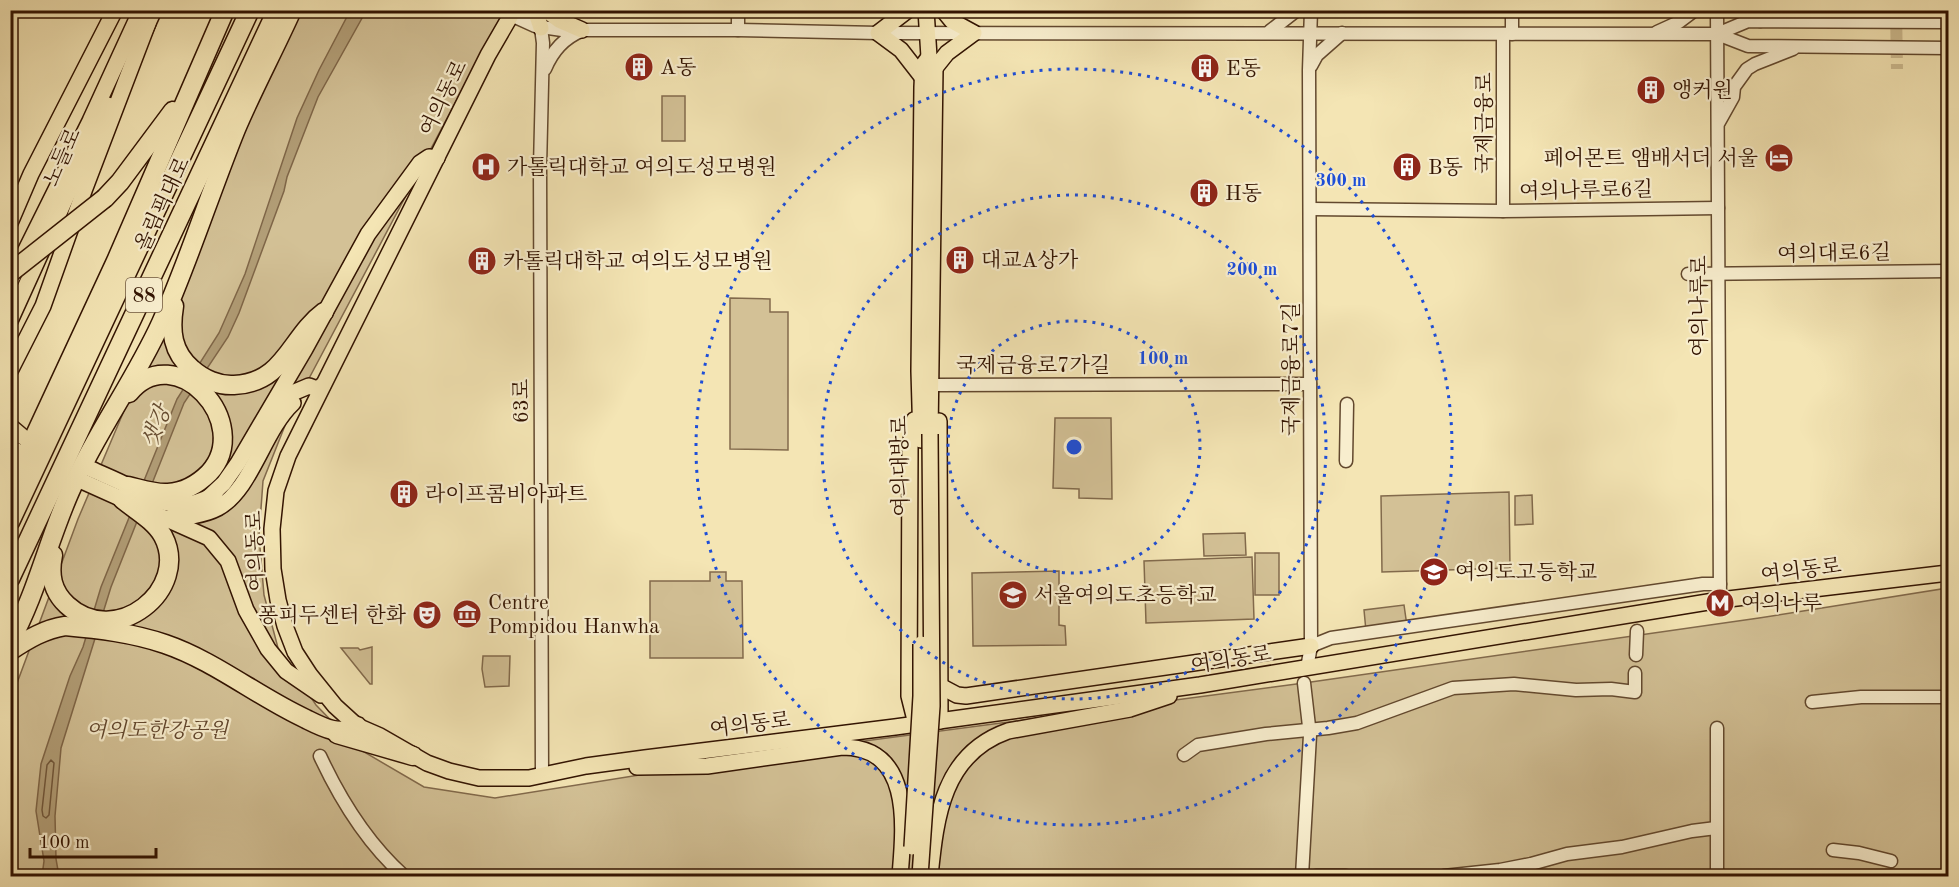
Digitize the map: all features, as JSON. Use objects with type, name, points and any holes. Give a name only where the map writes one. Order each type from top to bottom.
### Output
[{"type":"highway","points":[[10,489],[116,261],[225,10]]},
{"type":"highway","name":"올림픽대로","points":[[10,522],[250,10]]},
{"type":"highway","name":"올림픽대로","points":[[10,579],[277,10]]},
{"type":"highway","points":[[112,415],[147,352],[237,128],[292,10]]},
{"type":"highway","points":[[10,273],[105,198],[120,182],[192,86]]},
{"type":"highway","points":[[164,511],[208,474],[218,460],[221,448],[221,423],[211,399],[182,370],[172,334],[175,286]]},
{"type":"highway","points":[[10,642],[34,592],[60,515],[93,443],[135,386],[147,378],[182,370],[221,384],[242,385],[266,376],[278,367],[292,351],[312,321],[324,312]]},
{"type":"highway","points":[[125,493],[164,511]]},
{"type":"highway","points":[[118,626],[146,606],[156,595],[168,568],[169,553],[163,536],[164,511],[158,493],[125,493]]},
{"type":"highway","points":[[60,515],[51,562],[53,586],[59,598],[80,622]]},
{"type":"highway","points":[[10,651],[39,633],[53,628],[80,622],[118,626],[185,652],[321,729],[414,756]]},
{"type":"highway","points":[[289,711],[333,730],[349,731],[357,726]]},
{"type":"main road","points":[[10,223],[31,174],[115,10]]},
{"type":"main road","points":[[535,10],[541,28]]},
{"type":"main road","points":[[546,10],[559,20],[582,30]]},
{"type":"main road","points":[[908,10],[878,33],[929,68],[974,33],[952,21],[943,10]]},
{"type":"main road","name":"여의대방로","points":[[909,876],[921,696],[926,437],[931,367],[929,68],[926,10]]},
{"type":"main road","name":"여의동로","points":[[512,13],[488,55],[288,456],[276,491],[272,529],[273,568],[280,609],[295,652],[316,683],[335,706],[357,726],[380,736],[414,756],[449,771],[479,778],[529,778],[586,766],[895,728],[1200,685],[1306,676],[1720,600],[1948,573]]},
{"type":"main road","points":[[10,371],[44,306],[148,15]]},
{"type":"main road","name":"노들로","points":[[10,282],[90,121],[148,15]]},
{"type":"main road","name":"노들로","points":[[10,321],[148,15]]},
{"type":"main road","name":"여의대방로","points":[[926,437],[920,381],[920,219],[929,68]]},
{"type":"main road","points":[[208,498],[224,483],[238,463],[368,234],[420,163],[426,158],[437,158]]},
{"type":"main road","points":[[931,367],[939,399],[940,721]]},
{"type":"main road","points":[[919,724],[914,716],[909,696],[910,447],[920,381]]},
{"type":"main road","points":[[164,511],[208,498],[228,483],[271,417],[290,394],[309,386],[317,389],[322,385]]},
{"type":"main road","points":[[164,511],[201,514],[228,500],[244,479],[280,418],[299,398],[315,392],[322,385]]},
{"type":"main road","points":[[10,426],[16,445]]},
{"type":"main road","points":[[920,876],[932,706],[926,437]]},
{"type":"main road","points":[[87,475],[125,493]]},
{"type":"main road","points":[[164,511],[209,538],[220,550],[231,568],[250,619],[268,649],[286,671],[335,706]]},
{"type":"main road","points":[[940,686],[957,695],[966,696],[1311,646]]},
{"type":"main road","points":[[930,876],[937,819],[951,777],[968,755],[984,743],[1001,734],[1027,727],[1130,709],[1200,685]]},
{"type":"main road","points":[[895,728],[905,710],[909,696]]},
{"type":"main road","points":[[586,766],[707,766],[833,748],[864,749],[884,762],[891,770],[900,794],[900,876]]},
{"type":"street","points":[[738,10],[738,30]]},
{"type":"street","points":[[1268,33],[1297,10]]},
{"type":"street","name":"국제금융로7길","points":[[1302,876],[1309,730],[1306,676],[1311,646],[1309,70],[1311,10]]},
{"type":"street","name":"국제금융로","points":[[1503,212],[1507,34],[1512,10]]},
{"type":"street","points":[[1655,34],[1679,22],[1695,10]]},
{"type":"street","name":"여의나루로","points":[[1717,10],[1720,600]]},
{"type":"street","points":[[1745,10],[1760,21]]},
{"type":"street","points":[[512,13],[541,28],[582,30],[878,33],[1717,34],[1748,46],[1948,48]]},
{"type":"street","points":[[1717,34],[1748,21],[1895,16],[1948,22]]},
{"type":"street","name":"63로","points":[[541,28],[542,775]]},
{"type":"street","points":[[542,77],[552,55],[562,43],[582,30]]},
{"type":"street","points":[[1309,70],[1317,56],[1342,33]]},
{"type":"street","points":[[1718,123],[1733,97],[1734,87],[1747,69],[1796,47]]},
{"type":"street","name":"여의나루로6길","points":[[1311,209],[1503,212],[1718,208]]},
{"type":"street","name":"여의대로6길","points":[[1688,274],[1948,271]]},
{"type":"street","name":"국제금융로7가길","points":[[936,385],[1310,384]]},
{"type":"street","points":[[1346,461],[1347,404]]},
{"type":"street","points":[[1311,646],[1331,638],[1703,584],[1720,584]]},
{"type":"street","points":[[1636,655],[1637,631]]},
{"type":"street","points":[[1184,755],[1198,745],[1357,723],[1433,694],[1465,686],[1514,684],[1576,690],[1611,689],[1635,692],[1635,673]]},
{"type":"street","points":[[1812,702],[1861,697],[1948,697]]},
{"type":"street","points":[[1717,728],[1717,869]]},
{"type":"street","points":[[320,756],[366,833],[381,854],[404,876]]},
{"type":"street","points":[[1444,876],[1500,870],[1567,855],[1622,848],[1692,831],[1716,828]]},
{"type":"street","points":[[1833,850],[1859,853],[1891,861]]},
{"type":"street","points":[[1316,876],[1346,876]]},
{"type":"green space","name":"여의도한강공원","points":[[294,11],[504,11],[288,418],[263,481],[259,536],[264,595],[278,648],[316,705],[359,749],[424,787],[495,798],[796,750],[1304,683],[1759,618],[1948,588],[1948,876],[11,876],[10,702],[78,519]]},
{"type":"green space","points":[[662,96],[685,96],[685,141],[662,141]]},
{"type":"green space","points":[[730,298],[770,299],[770,312],[788,312],[788,450],[730,449]]},
{"type":"green space","points":[[1055,418],[1111,418],[1112,499],[1079,498],[1079,489],[1053,488]]},
{"type":"green space","points":[[1509,492],[1510,568],[1382,572],[1381,496]]},
{"type":"green space","points":[[1532,495],[1533,524],[1515,525],[1515,496]]},
{"type":"green space","points":[[1245,533],[1246,555],[1204,556],[1203,534]]},
{"type":"green space","points":[[1255,553],[1279,553],[1279,595],[1255,595]]},
{"type":"green space","points":[[1252,557],[1254,619],[1146,623],[1144,561]]},
{"type":"green space","points":[[1059,571],[1059,625],[1065,626],[1066,645],[973,646],[972,573]]},
{"type":"green space","points":[[710,572],[726,572],[726,581],[742,581],[743,658],[650,658],[650,581],[710,581]]},
{"type":"green space","points":[[1404,605],[1407,626],[1366,631],[1364,610]]},
{"type":"green space","points":[[372,647],[372,684],[370,684],[341,648],[360,650]]},
{"type":"green space","points":[[483,656],[510,656],[509,686],[485,687],[482,669]]},
{"type":"water","points":[[350,11],[366,11],[318,97],[239,313],[228,337],[184,403],[111,587],[61,748],[55,816],[56,859],[59,876],[42,876],[44,861],[36,811],[41,764],[70,676],[83,647],[101,587],[177,399],[219,333],[245,274],[297,118]]},
{"type":"tunnel","points":[[1896,10],[1897,69]]},
{"type":"place","name":"A동","points":[[639,67]]},
{"type":"place","name":"E동","points":[[1205,68]]},
{"type":"place","name":"앵커원","points":[[1651,90]]},
{"type":"place","name":"페어몬트 앰배서더 서울","points":[[1779,158]]},
{"type":"place","name":"가톨릭대학교 여의도성모병원","points":[[486,167]]},
{"type":"place","name":"B동","points":[[1407,167]]},
{"type":"place","name":"H동","points":[[1204,193]]},
{"type":"place","name":"대교A상가","points":[[960,260]]},
{"type":"place","name":"카톨릭대학교 여의도성모병원","points":[[482,261]]},
{"type":"place","name":"라이프콤비아파트","points":[[404,494]]},
{"type":"place","name":"여의도고등학교","points":[[1434,572]]},
{"type":"place","name":"서울여의도초등학교","points":[[1013,595]]},
{"type":"place","name":"여의나루","points":[[1720,603]]},
{"type":"place","name":"Centre Pompidou Hanwha","points":[[467,614]]},
{"type":"place","name":"퐁피두센터 한화","points":[[427,615]]},
{"type":"water label","name":"샛강","points":[[155,426]]}]
